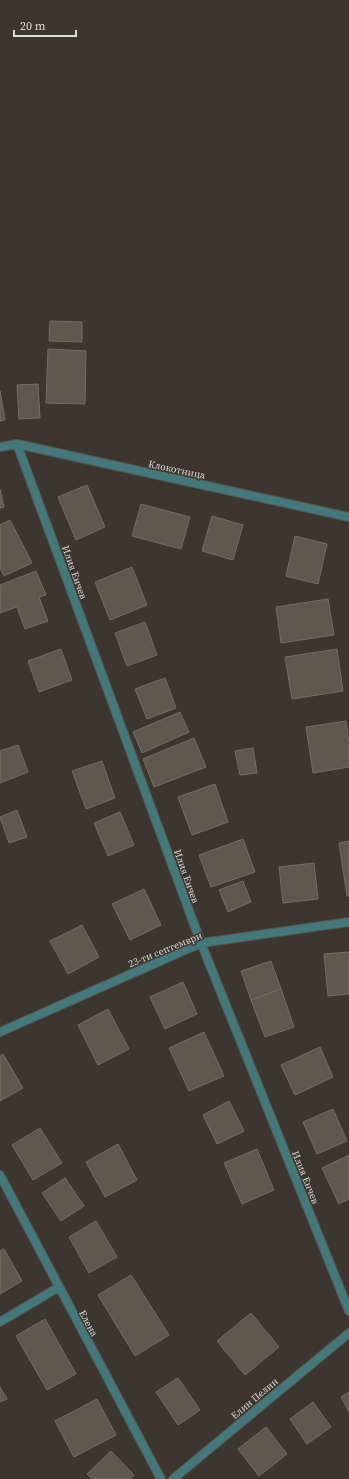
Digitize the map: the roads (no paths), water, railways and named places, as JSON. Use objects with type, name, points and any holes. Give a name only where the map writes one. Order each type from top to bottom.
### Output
[{"type":"street","name":"Клокотница","points":[[0,447],[17,444],[349,517]]},
{"type":"street","name":"Илия Енчев","points":[[17,444],[201,943],[349,1311]]},
{"type":"street","name":"23-ти септември","points":[[0,1032],[201,943],[349,922]]},
{"type":"street","name":"Елена","points":[[0,1175],[162,1479]]},
{"type":"street","points":[[0,1322],[59,1287]]},
{"type":"street","name":"Елин Пелин","points":[[173,1479],[349,1333]]}]
